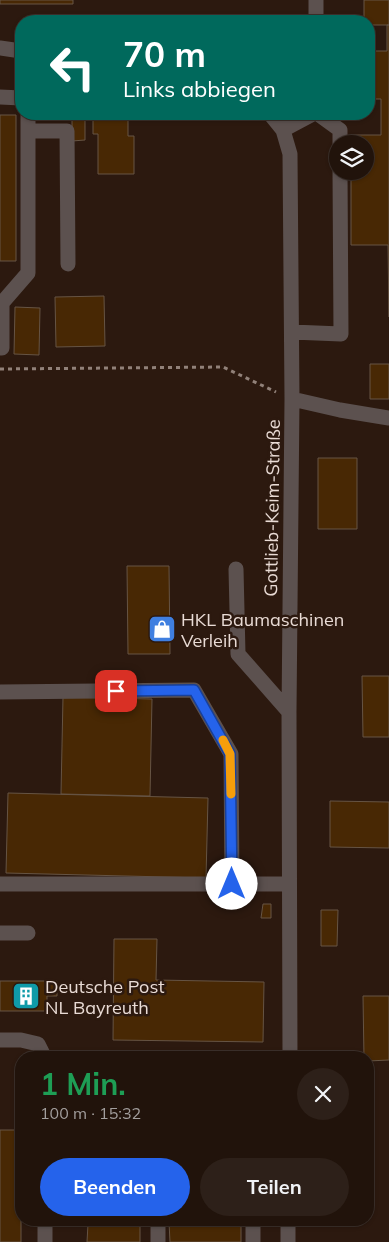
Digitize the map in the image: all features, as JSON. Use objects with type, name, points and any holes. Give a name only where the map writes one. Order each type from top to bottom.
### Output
[{"type":"street","points":[[316,0],[316,15]]},
{"type":"street","points":[[0,48],[15,50]]},
{"type":"street","points":[[0,97],[15,98]]},
{"type":"street","points":[[0,348],[2,348],[2,304],[28,273],[28,120]]},
{"type":"street","name":"Gottlieb-Keim-Straße","points":[[275,120],[283,130],[290,154],[292,399],[289,712],[290,1051]]},
{"type":"street","points":[[283,130],[302,120]]},
{"type":"street","points":[[326,120],[340,130],[340,135]]},
{"type":"street","points":[[28,131],[67,131],[68,264]]},
{"type":"street","points":[[292,332],[341,334],[340,180]]},
{"type":"street","points":[[292,399],[340,410],[389,418]]},
{"type":"street","points":[[236,569],[238,654],[289,712]]},
{"type":"street","points":[[0,692],[194,690],[230,754],[232,884]]},
{"type":"street","points":[[0,884],[289,884]]},
{"type":"street","points":[[0,933],[28,933]]},
{"type":"street","points":[[0,1040],[21,1040],[38,1044],[42,1051]]},
{"type":"street","points":[[45,1226],[45,1242]]},
{"type":"street","points":[[158,1226],[158,1242]]},
{"type":"street","points":[[253,1226],[253,1242]]},
{"type":"street","points":[[288,1226],[288,1242]]},
{"type":"path","points":[[0,369],[223,367],[292,399]]},
{"type":"building","points":[[0,0],[73,0],[73,4],[0,4]]},
{"type":"building","points":[[364,0],[389,0],[389,25],[375,25],[375,15],[364,15]]},
{"type":"building","points":[[387,25],[389,25],[389,317],[388,245],[351,245],[351,180],[374,180],[374,135],[381,135],[381,99],[375,99],[375,51],[387,51]]},
{"type":"building","points":[[0,115],[15,115],[16,261],[0,261]]},
{"type":"building","points":[[72,120],[85,120],[85,140],[72,141]]},
{"type":"building","points":[[93,120],[128,120],[128,136],[134,136],[134,174],[98,174],[98,134],[93,134]]},
{"type":"building","points":[[104,296],[105,346],[56,347],[55,297]]},
{"type":"building","points":[[15,307],[40,308],[39,355],[14,354]]},
{"type":"building","points":[[370,364],[389,364],[389,399],[370,399]]},
{"type":"building","points":[[318,458],[357,458],[357,529],[318,529]]},
{"type":"building","points":[[127,566],[169,566],[170,654],[128,654]]},
{"type":"building","points":[[362,676],[389,676],[389,737],[363,737]]},
{"type":"building","points":[[63,697],[152,699],[150,796],[61,794]]},
{"type":"building","points":[[8,793],[208,798],[206,878],[6,873]]},
{"type":"building","points":[[330,801],[389,802],[389,848],[330,847]]},
{"type":"building","points":[[263,904],[271,904],[271,918],[261,918]]},
{"type":"building","points":[[321,910],[338,910],[337,946],[321,946]]},
{"type":"building","points":[[114,939],[157,939],[156,980],[264,982],[263,1042],[113,1040]]},
{"type":"building","name":"Deutsche Post NL Bayreuth","points":[[0,981],[57,981],[57,996],[47,996],[47,1011],[0,1011]]},
{"type":"building","points":[[363,996],[389,996],[389,1060],[374,1061],[374,1051],[364,1051]]},
{"type":"building","points":[[0,1130],[15,1130],[15,1226],[21,1226],[21,1242],[0,1242]]},
{"type":"building","points":[[88,1226],[140,1226],[140,1242],[87,1242]]},
{"type":"building","points":[[169,1226],[241,1226],[241,1242],[170,1242]]},
{"type":"slow traffic","points":[[223,740],[230,754],[231,794]]},
{"type":"place","name":"HKL Baumaschinen Verleih","points":[[162,629]]},
{"type":"place","name":"Deutsche Post NL Bayreuth","points":[[26,996]]},
{"type":"route","points":[[116,691],[194,690],[230,754],[232,884]]}]
